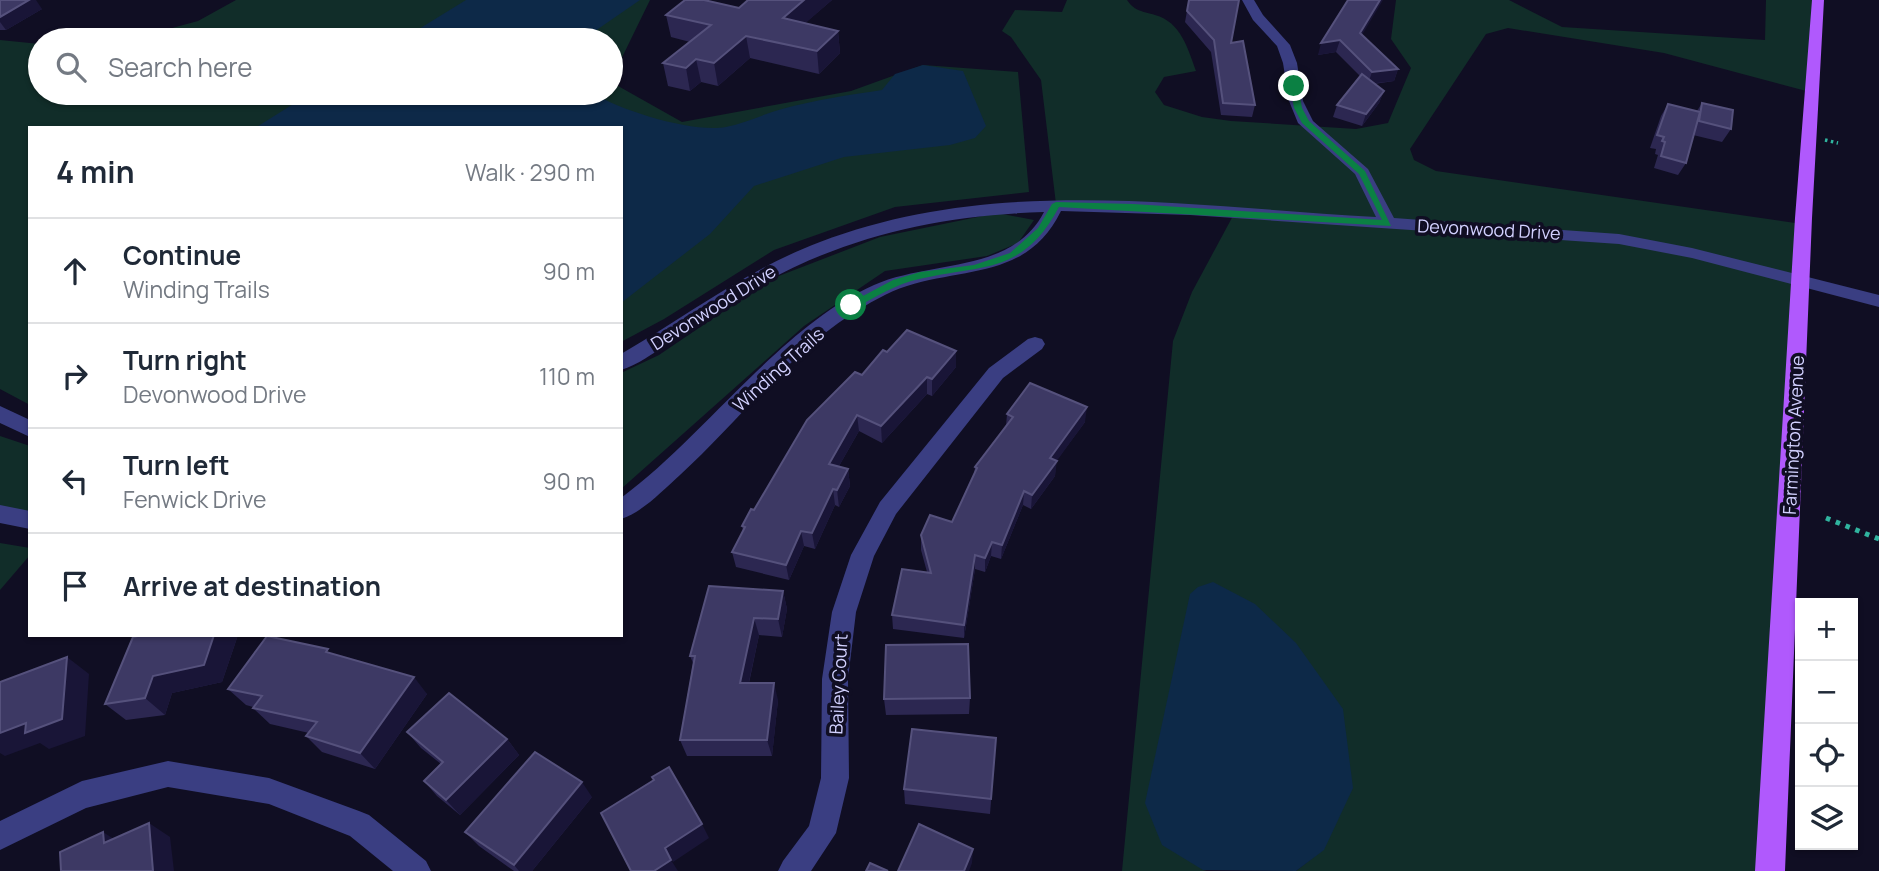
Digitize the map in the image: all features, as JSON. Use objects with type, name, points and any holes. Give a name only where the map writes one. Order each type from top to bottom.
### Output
[{"type":"main road","name":"Farmington Avenue","points":[[1770,871],[1782,684],[1807,135],[1818,0]]},
{"type":"street","points":[[1248,0],[1258,17],[1283,45],[1290,63],[1298,108],[1306,123],[1362,172],[1388,224]]},
{"type":"street","name":"Devonwood Drive","points":[[623,362],[752,280],[827,245],[922,218],[982,208],[1056,204],[1133,206],[1619,239],[1704,256],[1879,301]]},
{"type":"street","name":"Winding Trails","points":[[623,509],[649,491],[680,464],[746,395],[851,305],[896,282],[920,275],[976,268],[1013,255],[1042,230],[1056,204]]},
{"type":"street","name":"Bailey Court","points":[[793,871],[822,833],[835,778],[835,679],[844,612],[863,555],[888,508],[996,373],[1035,344]]},
{"type":"street","points":[[0,414],[28,428]]},
{"type":"street","points":[[0,514],[28,520]]},
{"type":"street","points":[[0,836],[82,795],[168,774],[269,791],[359,825],[416,871]]},
{"type":"path","points":[[1826,518],[1879,539]]},
{"type":"green space","points":[[236,0],[650,0],[623,55],[623,28],[172,28],[198,21]]},
{"type":"green space","points":[[1067,0],[1127,0],[1136,9],[1164,19],[1177,30],[1196,71],[1164,77],[1155,92],[1164,105],[1202,117],[1231,121],[1356,129],[1388,123],[1411,68],[1391,39],[1396,0],[1509,0],[1562,27],[1765,40],[1766,0],[1818,0],[1810,92],[1664,53],[1508,28],[1486,34],[1410,149],[1414,160],[1436,171],[1802,224],[1770,871],[1296,871],[1324,849],[1203,870],[1207,871],[1122,871],[1173,341],[1192,292],[1234,214],[1056,204],[1041,80],[1011,37],[1002,31],[1015,10],[1062,12]]},
{"type":"green space","points":[[0,40],[28,43],[28,105],[623,105],[623,89],[682,122],[851,91],[923,65],[1018,72],[1029,192],[895,207],[774,250],[664,319],[623,341],[623,126],[28,126],[28,404],[0,389]]},
{"type":"green space","points":[[997,213],[1034,220],[1018,243],[987,256],[885,271],[804,326],[623,487],[623,372],[659,355],[771,279],[880,237]]},
{"type":"green space","points":[[0,436],[28,445],[28,513],[0,508]]},
{"type":"green space","points":[[0,543],[28,548],[28,557],[0,590]]},
{"type":"water","points":[[466,0],[640,0],[599,28],[420,28]]},
{"type":"water","points":[[923,65],[963,71],[986,126],[975,138],[950,145],[844,157],[754,186],[710,234],[623,301],[623,126],[258,126],[292,105],[616,105],[677,124],[726,127],[794,106],[882,90],[895,74]]},
{"type":"water","points":[[1213,582],[1255,604],[1296,643],[1343,709],[1353,788],[1324,850],[1296,871],[1203,870],[1162,845],[1145,803],[1190,594],[1198,587]]},
{"type":"building","points":[[0,0],[29,0],[0,17]]},
{"type":"building","points":[[685,0],[704,0],[739,8],[748,0],[804,0],[783,18],[838,31],[817,51],[746,36],[714,63],[696,59],[686,68],[663,63],[711,25],[666,15]]},
{"type":"building","points":[[1189,0],[1239,0],[1231,43],[1243,41],[1255,105],[1223,103],[1214,40],[1187,11]]},
{"type":"building","points":[[1348,0],[1380,0],[1360,33],[1398,69],[1372,72],[1340,40],[1321,43]]},
{"type":"building","points":[[1362,74],[1384,91],[1366,114],[1337,105]]},
{"type":"building","points":[[1702,103],[1733,110],[1731,129],[1699,121]]},
{"type":"building","points":[[1668,104],[1700,112],[1686,163],[1661,156],[1665,142],[1662,141],[1664,137],[1657,135]]},
{"type":"building","points":[[907,330],[956,351],[932,379],[927,377],[881,426],[857,415],[829,464],[848,469],[837,490],[833,489],[812,533],[801,531],[786,565],[732,552],[751,509],[754,510],[807,420],[855,372],[862,375],[883,350],[887,352]]},
{"type":"building","points":[[1030,383],[1087,407],[1050,458],[1057,461],[1032,495],[1024,491],[1002,545],[992,542],[985,558],[975,555],[964,625],[892,615],[902,569],[931,573],[921,535],[930,515],[952,522],[977,468],[975,467],[1013,417],[1007,414]]},
{"type":"building","points":[[709,586],[783,591],[778,619],[754,618],[740,683],[774,683],[767,740],[680,740],[695,656],[690,656]]},
{"type":"building","points":[[133,637],[213,637],[204,665],[153,676],[145,698],[105,704]]},
{"type":"building","points":[[266,637],[328,649],[326,652],[414,677],[360,753],[306,736],[317,722],[253,708],[262,696],[228,689]]},
{"type":"building","points":[[968,644],[970,698],[884,699],[886,645]]},
{"type":"building","points":[[67,657],[62,719],[25,733],[26,723],[0,733],[0,682]]},
{"type":"building","points":[[449,693],[507,739],[446,800],[424,781],[443,762],[407,732]]},
{"type":"building","points":[[912,729],[996,738],[991,799],[904,789]]},
{"type":"building","points":[[535,752],[582,782],[514,865],[465,832]]},
{"type":"building","points":[[669,767],[702,824],[665,848],[671,860],[654,871],[631,871],[601,813],[654,780],[652,777]]},
{"type":"building","points":[[149,823],[153,871],[61,871],[60,852],[103,832],[104,843]]},
{"type":"building","points":[[919,824],[973,849],[964,871],[898,871]]},
{"type":"building","points":[[870,863],[888,871],[866,871]]},
{"type":"route","points":[[851,305],[896,282],[920,275],[976,268],[1013,255],[1042,230],[1056,204],[1133,206],[1388,224],[1362,172],[1306,123],[1298,108],[1294,86]]}]
